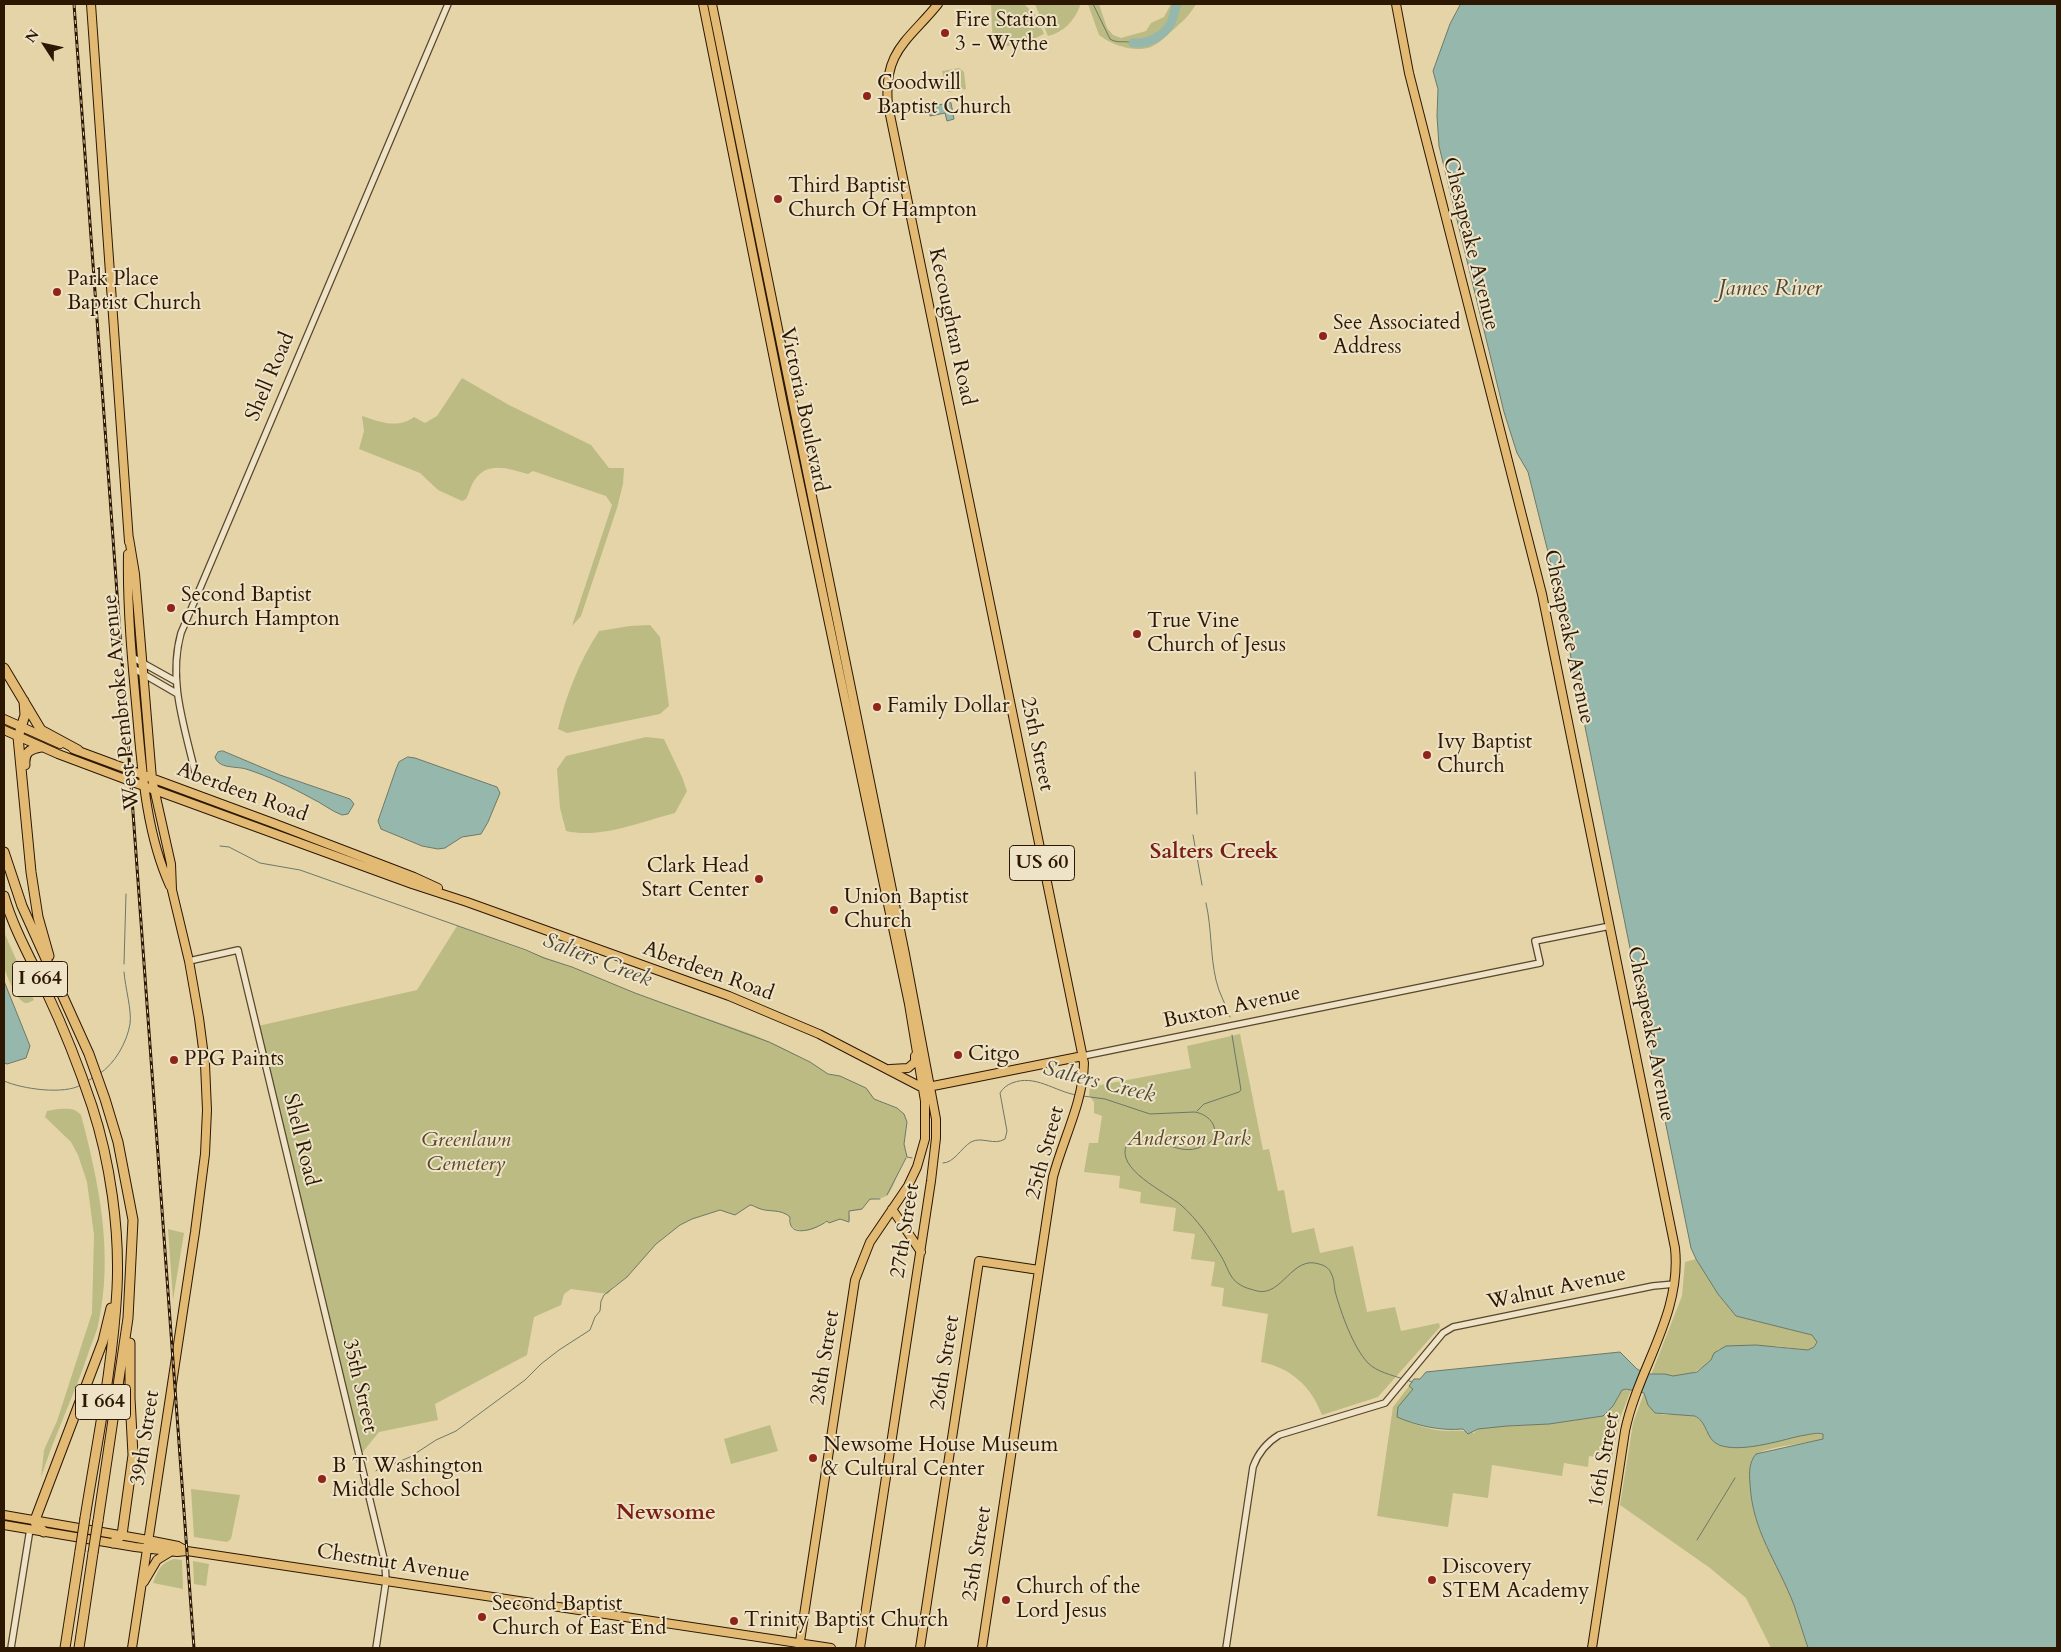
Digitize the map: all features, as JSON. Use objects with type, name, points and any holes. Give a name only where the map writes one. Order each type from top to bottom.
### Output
[{"type":"highway","points":[[4,668],[43,732],[78,750]]},
{"type":"highway","points":[[24,701],[26,713],[20,732],[34,897],[55,978]]},
{"type":"highway","points":[[26,818],[25,757],[31,749],[41,747]]},
{"type":"highway","name":"I 664","points":[[4,852],[22,906],[89,1054],[105,1099],[118,1142],[132,1220],[130,1297],[125,1347],[79,1648]]},
{"type":"highway","name":"I 664","points":[[4,896],[27,953],[47,993],[92,1107],[106,1163],[114,1217],[117,1286],[114,1324],[65,1648]]},
{"type":"highway","points":[[44,1532],[36,1525],[35,1520],[103,1340],[117,1286]]},
{"type":"highway","points":[[113,1543],[122,1536],[133,1455],[129,1384],[130,1297]]},
{"type":"main road","name":"West Pembroke Avenue","points":[[90,4],[129,538],[135,574],[152,779],[171,864],[172,890]]},
{"type":"main road","name":"Victoria Boulevard","points":[[703,4],[783,404],[875,822]]},
{"type":"main road","name":"Victoria Boulevard","points":[[712,4],[875,822]]},
{"type":"main road","name":"Kecoughtan Road","points":[[938,4],[899,49],[891,65],[887,88],[888,105],[986,583]]},
{"type":"main road","name":"Chesapeake Avenue","points":[[1396,4],[1409,73],[1542,594],[1674,1241],[1675,1284]]},
{"type":"main road","name":"West Pembroke Avenue","points":[[129,538],[128,574],[132,657],[145,786],[162,868],[172,890],[189,961],[205,1064],[207,1110],[205,1154],[195,1232]]},
{"type":"main road","name":"25th Street","points":[[982,1648],[1053,1177],[1078,1103],[1084,1069],[1083,1056],[986,583]]},
{"type":"main road","name":"Aberdeen Road","points":[[4,719],[41,747],[412,884],[467,902],[746,1003],[819,1034],[927,1088]]},
{"type":"main road","name":"Aberdeen Road","points":[[4,730],[20,732],[78,750],[414,877],[467,902]]},
{"type":"main road","name":"27th Street","points":[[860,1648],[921,1252],[936,1138],[936,1119],[916,1052],[909,1004],[875,822]]},
{"type":"main road","name":"27th Street","points":[[875,822],[927,1088]]},
{"type":"main road","points":[[887,1069],[902,1070],[910,1067],[915,1062],[916,1052]]},
{"type":"main road","name":"Buxton Avenue","points":[[927,1088],[1083,1056]]},
{"type":"main road","name":"28th Street","points":[[799,1646],[855,1280],[864,1253],[908,1186],[923,1150],[927,1088]]},
{"type":"main road","points":[[892,1209],[921,1252]]},
{"type":"main road","name":"39th Street","points":[[132,1648],[195,1232]]},
{"type":"main road","name":"26th Street","points":[[920,1648],[979,1261],[1039,1270]]},
{"type":"main road","name":"16th Street","points":[[1592,1648],[1625,1431],[1636,1396],[1668,1314],[1675,1284]]},
{"type":"main road","name":"Chestnut Avenue","points":[[4,1515],[122,1536],[172,1552],[187,1551],[799,1646],[831,1648]]},
{"type":"main road","name":"Chestnut Avenue","points":[[4,1525],[113,1543],[178,1546],[187,1551]]},
{"type":"main road","points":[[141,1588],[157,1560],[172,1552]]},
{"type":"street","name":"Shell Road","points":[[195,772],[176,693],[175,681],[176,654],[184,622],[448,4]]},
{"type":"street","points":[[132,657],[175,681]]},
{"type":"street","points":[[133,668],[176,693]]},
{"type":"street","name":"Buxton Avenue","points":[[1083,1056],[1540,962],[1536,940],[1610,926]]},
{"type":"street","name":"Shell Road","points":[[189,961],[238,950],[310,1250]]},
{"type":"street","name":"35th Street","points":[[310,1250],[385,1563],[386,1581],[376,1648]]},
{"type":"street","name":"Walnut Avenue","points":[[1226,1648],[1247,1506],[1256,1459],[1268,1442],[1279,1435],[1386,1403],[1447,1329],[1617,1293],[1675,1284]]},
{"type":"street","points":[[11,1648],[30,1529]]},
{"type":"green space","points":[[991,4],[1024,4],[1037,17],[1044,34],[1025,43],[996,48],[993,45]]},
{"type":"green space","points":[[1035,4],[1079,4],[1080,6],[1068,25],[1059,32],[1048,36]]},
{"type":"green space","points":[[1088,4],[1099,4],[1107,28],[1113,35],[1121,38],[1146,31],[1151,23],[1164,17],[1171,4],[1196,4],[1186,18],[1160,41],[1151,47],[1138,49],[1117,45],[1099,35]]},
{"type":"green space","points":[[959,68],[964,72],[966,89],[948,92],[942,71]]},
{"type":"green space","points":[[462,378],[509,405],[591,445],[609,468],[624,468],[623,484],[617,508],[581,616],[572,626],[612,505],[606,496],[533,471],[528,474],[506,468],[492,468],[479,474],[466,499],[462,501],[438,490],[420,473],[359,449],[364,431],[362,416],[395,424],[408,421],[414,417],[425,423],[437,416]]},
{"type":"green space","points":[[650,625],[660,637],[669,706],[660,714],[567,733],[558,729],[574,678],[599,631]]},
{"type":"green space","points":[[646,737],[664,739],[682,777],[687,791],[675,813],[607,831],[579,833],[566,831],[560,808],[557,769],[566,756]]},
{"type":"green space","name":"Greenlawn Cemetery","points":[[457,926],[572,967],[635,993],[754,1035],[810,1062],[828,1074],[840,1076],[862,1086],[868,1090],[874,1099],[897,1108],[904,1114],[907,1122],[904,1144],[907,1157],[888,1194],[881,1198],[869,1200],[861,1210],[849,1211],[850,1219],[848,1222],[841,1219],[829,1223],[826,1221],[814,1229],[805,1231],[791,1226],[790,1217],[786,1214],[750,1205],[735,1215],[720,1210],[680,1225],[656,1244],[627,1277],[613,1287],[608,1294],[571,1289],[564,1294],[561,1305],[534,1317],[527,1355],[435,1404],[438,1420],[379,1432],[362,1453],[258,1026],[417,990]]},
{"type":"green space","points":[[4,932],[34,1000],[28,1003],[23,1002],[19,998],[5,971],[3,959]]},
{"type":"green space","name":"Anderson Park","points":[[1240,1034],[1263,1150],[1269,1149],[1278,1191],[1284,1190],[1292,1233],[1314,1228],[1320,1253],[1353,1246],[1367,1312],[1395,1307],[1401,1331],[1439,1323],[1440,1327],[1378,1397],[1322,1415],[1312,1395],[1299,1380],[1282,1369],[1261,1362],[1268,1314],[1222,1306],[1224,1288],[1211,1286],[1215,1262],[1191,1259],[1195,1234],[1173,1231],[1176,1208],[1140,1203],[1141,1192],[1119,1188],[1120,1176],[1084,1172],[1089,1143],[1098,1143],[1102,1116],[1094,1113],[1094,1102],[1089,1095],[1090,1087],[1191,1068],[1187,1046]]},
{"type":"green space","points":[[58,1109],[73,1110],[81,1115],[99,1193],[105,1272],[103,1299],[96,1332],[41,1478],[44,1450],[57,1421],[92,1313],[94,1235],[87,1182],[78,1155],[71,1142],[45,1117],[47,1111]]},
{"type":"green space","points":[[168,1229],[184,1233],[173,1300]]},
{"type":"green space","points":[[1696,1259],[1718,1294],[1736,1316],[1812,1335],[1817,1341],[1812,1349],[1777,1346],[1719,1349],[1707,1364],[1690,1374],[1680,1376],[1651,1375],[1682,1296],[1685,1262]]},
{"type":"green space","points":[[1409,1386],[1413,1388],[1397,1417],[1434,1429],[1474,1433],[1478,1429],[1549,1424],[1603,1416],[1613,1406],[1622,1390],[1631,1390],[1619,1421],[1612,1459],[1589,1456],[1588,1467],[1564,1463],[1562,1476],[1492,1465],[1488,1498],[1453,1493],[1448,1527],[1377,1516],[1393,1407]]},
{"type":"green space","points":[[1644,1393],[1655,1413],[1686,1415],[1698,1418],[1707,1432],[1740,1447],[1810,1434],[1824,1434],[1823,1439],[1761,1452],[1754,1457],[1750,1467],[1751,1495],[1759,1528],[1794,1605],[1808,1648],[1771,1648],[1746,1598],[1710,1568],[1620,1505],[1633,1423]]},
{"type":"green space","points":[[770,1425],[778,1451],[731,1464],[724,1439]]},
{"type":"green space","points":[[191,1489],[240,1495],[231,1539],[227,1542],[194,1537]]},
{"type":"green space","points":[[174,1559],[182,1560],[183,1589],[153,1583],[163,1565]]},
{"type":"green space","points":[[193,1561],[209,1564],[206,1586],[194,1584]]},
{"type":"water","name":"James River","points":[[1461,4],[2057,4],[2057,1648],[1808,1648],[1794,1605],[1766,1545],[1755,1516],[1750,1472],[1752,1460],[1756,1454],[1823,1439],[1823,1434],[1800,1436],[1748,1447],[1738,1448],[1719,1445],[1711,1439],[1702,1422],[1695,1416],[1655,1413],[1648,1405],[1644,1393],[1626,1389],[1622,1390],[1613,1406],[1603,1416],[1549,1424],[1478,1429],[1468,1434],[1463,1429],[1429,1427],[1397,1417],[1398,1407],[1413,1389],[1409,1386],[1414,1379],[1420,1379],[1426,1372],[1620,1352],[1637,1369],[1647,1374],[1673,1376],[1697,1372],[1711,1360],[1714,1353],[1726,1346],[1756,1345],[1808,1350],[1814,1347],[1817,1342],[1812,1335],[1736,1316],[1718,1294],[1691,1248],[1556,584],[1528,472],[1517,453],[1504,412],[1439,146],[1438,89],[1433,71],[1450,24]]},
{"type":"water","points":[[951,103],[954,119],[947,121],[945,113],[930,116],[929,107]]},
{"type":"water","points":[[223,751],[280,775],[350,799],[354,804],[348,814],[342,815],[271,778],[246,769],[220,764],[215,757],[218,752]]},
{"type":"water","points":[[408,757],[497,787],[500,793],[481,834],[462,837],[445,848],[438,849],[422,846],[381,829],[378,821],[396,769],[399,762]]},
{"type":"water","points":[[4,981],[30,1046],[26,1058],[7,1064],[4,1063]]},
{"type":"waterway","points":[[1093,4],[1110,39],[1133,43]]},
{"type":"waterway","points":[[1133,43],[1150,41],[1164,32],[1171,23],[1177,4]]},
{"type":"waterway","points":[[1195,772],[1197,814]]},
{"type":"waterway","points":[[1193,835],[1202,885]]},
{"type":"waterway","name":"Salters Creek","points":[[220,846],[229,847],[260,863],[300,870],[526,950],[635,993],[769,1042],[810,1062],[828,1074],[840,1076],[866,1088],[874,1099],[897,1108],[904,1114],[907,1122],[904,1144],[907,1157],[912,1158]]},
{"type":"waterway","points":[[124,964],[126,894]]},
{"type":"waterway","points":[[1206,903],[1216,980],[1230,1017]]},
{"type":"waterway","points":[[99,1074],[115,1059],[123,1045],[130,1024],[124,972]]},
{"type":"waterway","points":[[1197,1111],[1204,1104],[1241,1090],[1232,1035]]},
{"type":"waterway","points":[[86,1082],[94,1077]]},
{"type":"waterway","points":[[4,1081],[43,1090],[64,1090],[81,1085]]},
{"type":"waterway","name":"Salters Creek","points":[[943,1163],[951,1161],[967,1145],[975,1140],[997,1142],[1005,1139],[1007,1131],[1000,1093],[1010,1084],[1020,1081],[1037,1082],[1076,1095]]},
{"type":"waterway","name":"Salters Creek","points":[[1083,1096],[1105,1099],[1150,1114],[1194,1112],[1202,1114],[1210,1120],[1215,1131],[1213,1139],[1207,1144],[1192,1149],[1182,1149],[1152,1139],[1134,1139],[1127,1144],[1125,1153],[1128,1162],[1134,1171],[1181,1205],[1192,1216],[1212,1242],[1233,1278],[1243,1286],[1257,1291],[1266,1291],[1280,1283],[1301,1265],[1310,1263],[1321,1264],[1326,1267],[1333,1277],[1335,1291],[1344,1319],[1357,1348],[1368,1363],[1376,1369],[1403,1379]]},
{"type":"waterway","points":[[887,1195],[906,1158]]},
{"type":"waterway","points":[[376,1471],[384,1464],[393,1464],[410,1457],[436,1440],[456,1431],[525,1380],[559,1350],[590,1330],[595,1317],[600,1311],[604,1295],[627,1277],[656,1244],[680,1225],[720,1210],[735,1215],[752,1205],[786,1214],[790,1217],[790,1224],[793,1228],[804,1231],[817,1227],[827,1221],[829,1223],[840,1219],[849,1222],[849,1211],[862,1209],[870,1199],[880,1199]]},
{"type":"waterway","name":"Salters Creek","points":[[1407,1380],[1412,1382]]},
{"type":"waterway","points":[[1697,1540],[1735,1478]]},
{"type":"railway","points":[[74,4],[194,1648]]},
{"type":"place","name":"Fire Station 3 - Wythe","points":[[945,33]]},
{"type":"place","name":"Goodwill Baptist Church","points":[[867,96]]},
{"type":"place","name":"Third Baptist Church Of Hampton","points":[[778,199]]},
{"type":"place","name":"Park Place Baptist Church","points":[[57,292]]},
{"type":"place","name":"See Associated Address","points":[[1323,336]]},
{"type":"place","name":"Second Baptist Church Hampton","points":[[171,608]]},
{"type":"place","name":"True Vine Church of Jesus","points":[[1137,634]]},
{"type":"place","name":"Family Dollar","points":[[877,707]]},
{"type":"place","name":"Ivy Baptist Church","points":[[1427,755]]},
{"type":"place","name":"Clark Head Start Center","points":[[759,879]]},
{"type":"place","name":"Union Baptist Church","points":[[834,910]]},
{"type":"place","name":"Citgo","points":[[958,1055]]},
{"type":"place","name":"PPG Paints","points":[[174,1060]]},
{"type":"place","name":"Newsome House Museum & Cultural Center","points":[[813,1458]]},
{"type":"place","name":"B T Washington Middle School","points":[[322,1479]]},
{"type":"place","name":"Discovery STEM Academy","points":[[1432,1580]]},
{"type":"place","name":"Church of the Lord Jesus","points":[[1006,1600]]},
{"type":"place","name":"Second Baptist Church of East End","points":[[482,1617]]},
{"type":"place","name":"Trinity Baptist Church","points":[[734,1621]]},
{"type":"district","name":"Salters Creek","points":[[1214,853]]},
{"type":"district","name":"Newsome","points":[[666,1514]]}]
